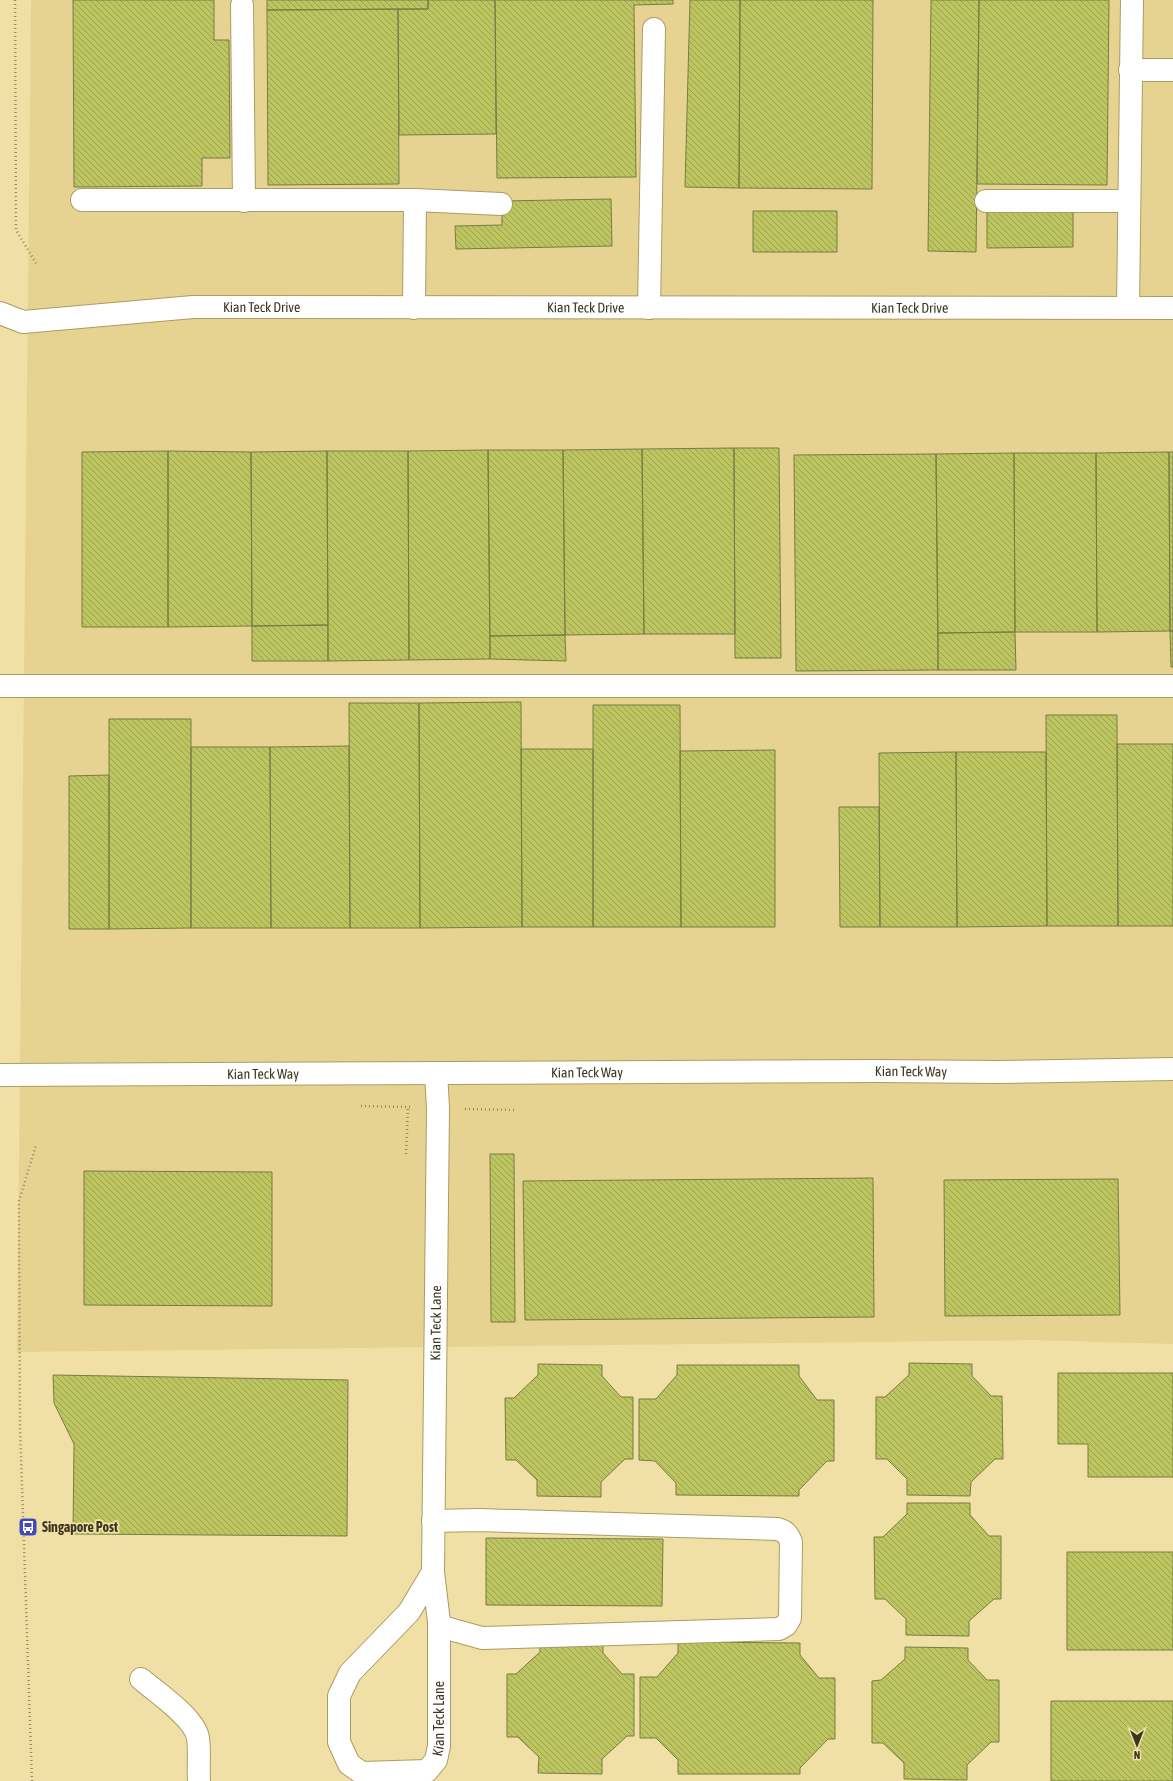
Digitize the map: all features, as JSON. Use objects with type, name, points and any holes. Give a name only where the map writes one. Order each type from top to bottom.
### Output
[{"type":"street","points":[[1128,308],[1132,0]]},
{"type":"street","points":[[242,5],[244,201]]},
{"type":"street","points":[[649,308],[654,29]]},
{"type":"street","points":[[1130,70],[1173,70]]},
{"type":"street","points":[[82,200],[415,200],[501,204]]},
{"type":"street","points":[[414,308],[415,200]]},
{"type":"street","points":[[986,201],[1129,201]]},
{"type":"street","name":"Kian Teck Drive","points":[[0,313],[24,322],[193,307],[1173,308]]},
{"type":"street","points":[[0,686],[1173,686]]},
{"type":"street","name":"Kian Teck Way","points":[[0,1075],[877,1071],[997,1072],[1173,1069]]},
{"type":"street","name":"Kian Teck Lane","points":[[433,1572],[409,1612],[350,1673],[339,1696],[339,1742],[349,1764],[362,1773],[427,1771],[436,1760],[439,1746],[439,1626],[433,1572],[438,1108],[436,1073]]},
{"type":"street","points":[[433,1521],[479,1520],[777,1529],[784,1531],[788,1535],[791,1542],[790,1618],[786,1625],[779,1629],[482,1638],[439,1626]]},
{"type":"street","points":[[141,1679],[186,1717],[193,1726],[198,1736],[199,1781]]},
{"type":"path","points":[[15,0],[16,230],[37,265]]},
{"type":"path","points":[[406,1154],[408,1107]]},
{"type":"path","points":[[32,1781],[20,1427],[19,1202],[36,1145]]},
{"type":"shaded area","points":[[31,0],[1173,0],[1173,1344],[1031,1340],[17,1352]]},
{"type":"building","points":[[73,0],[214,0],[214,40],[229,40],[230,158],[202,158],[202,186],[74,187]]},
{"type":"building","points":[[267,0],[428,0],[428,9],[267,10]]},
{"type":"building","points":[[428,0],[495,0],[496,134],[399,135],[398,9],[428,9]]},
{"type":"building","points":[[495,0],[673,0],[673,4],[634,5],[636,177],[497,178]]},
{"type":"building","points":[[690,0],[740,0],[739,188],[685,187]]},
{"type":"building","points":[[740,0],[873,0],[872,189],[739,188]]},
{"type":"building","points":[[931,0],[979,0],[976,252],[928,251]]},
{"type":"building","points":[[979,0],[1109,0],[1107,185],[977,184]]},
{"type":"building","points":[[398,9],[399,184],[268,185],[267,10]]},
{"type":"building","points":[[611,199],[612,246],[456,249],[455,226],[502,225],[502,201]]},
{"type":"building","points":[[753,211],[837,211],[837,252],[753,252]]},
{"type":"building","points":[[1073,211],[1073,247],[987,248],[987,212]]},
{"type":"building","points":[[734,448],[735,634],[644,634],[642,449]]},
{"type":"building","points":[[734,448],[779,448],[781,658],[735,658]]},
{"type":"building","points":[[642,449],[644,634],[565,635],[563,450]]},
{"type":"building","points":[[488,450],[563,450],[565,635],[490,636]]},
{"type":"building","points":[[488,450],[490,659],[409,660],[408,451]]},
{"type":"building","points":[[168,451],[251,452],[252,626],[168,627]]},
{"type":"building","points":[[168,451],[168,627],[82,627],[82,452]]},
{"type":"building","points":[[327,451],[408,451],[409,660],[328,661]]},
{"type":"building","points":[[327,451],[328,625],[252,626],[251,452]]},
{"type":"building","points":[[1169,452],[1173,452],[1173,631],[1170,631]]},
{"type":"building","points":[[1169,452],[1170,631],[1097,632],[1096,453]]},
{"type":"building","points":[[1014,453],[1096,453],[1097,632],[1015,632]]},
{"type":"building","points":[[1014,453],[1015,632],[938,633],[936,454]]},
{"type":"building","points":[[936,454],[938,670],[796,671],[794,455]]},
{"type":"building","points":[[328,625],[328,661],[252,661],[252,626]]},
{"type":"building","points":[[1170,631],[1173,631],[1173,667],[1171,667]]},
{"type":"building","points":[[1015,632],[1016,670],[938,670],[938,633]]},
{"type":"building","points":[[565,635],[566,661],[490,659],[490,636]]},
{"type":"building","points":[[521,702],[522,927],[420,928],[419,703]]},
{"type":"building","points":[[349,703],[419,703],[420,928],[350,928]]},
{"type":"building","points":[[593,705],[680,705],[681,927],[593,927]]},
{"type":"building","points":[[1046,715],[1117,715],[1118,926],[1047,926]]},
{"type":"building","points":[[109,719],[191,719],[191,928],[109,929]]},
{"type":"building","points":[[1117,744],[1173,744],[1173,926],[1118,926]]},
{"type":"building","points":[[349,746],[350,928],[271,928],[270,747]]},
{"type":"building","points":[[191,747],[270,747],[271,928],[191,928]]},
{"type":"building","points":[[521,749],[593,749],[593,927],[522,927]]},
{"type":"building","points":[[775,750],[775,927],[681,927],[680,751]]},
{"type":"building","points":[[956,752],[957,927],[880,927],[879,753]]},
{"type":"building","points":[[956,752],[1046,752],[1047,926],[957,927]]},
{"type":"building","points":[[109,775],[109,929],[69,929],[69,776]]},
{"type":"building","points":[[839,807],[879,807],[880,927],[840,927]]},
{"type":"building","points":[[490,1154],[514,1154],[515,1322],[491,1322]]},
{"type":"building","points":[[84,1171],[272,1172],[272,1306],[84,1305]]},
{"type":"building","points":[[873,1178],[874,1317],[525,1320],[523,1181]]},
{"type":"building","points":[[1118,1179],[1120,1315],[945,1316],[944,1180]]},
{"type":"building","points":[[909,1363],[972,1364],[972,1376],[991,1396],[1002,1396],[1003,1459],[995,1459],[971,1482],[970,1496],[907,1495],[907,1479],[887,1459],[876,1459],[876,1397],[885,1397],[909,1375]]},
{"type":"building","points":[[538,1364],[602,1365],[602,1376],[621,1397],[633,1397],[633,1459],[625,1459],[601,1482],[601,1497],[537,1496],[537,1480],[516,1460],[506,1460],[505,1398],[514,1398],[538,1375]]},
{"type":"building","points":[[677,1365],[799,1365],[799,1376],[817,1400],[834,1400],[834,1461],[827,1461],[799,1490],[799,1496],[676,1495],[676,1483],[655,1461],[639,1460],[639,1399],[656,1399],[677,1375]]},
{"type":"building","points":[[1058,1373],[1173,1373],[1173,1477],[1088,1477],[1088,1444],[1058,1444]]},
{"type":"building","points":[[53,1375],[348,1380],[347,1536],[73,1534],[74,1444],[54,1403]]},
{"type":"building","points":[[907,1503],[970,1503],[970,1515],[989,1536],[1001,1536],[1001,1599],[994,1599],[969,1621],[969,1636],[906,1635],[906,1619],[885,1599],[875,1599],[874,1537],[883,1537],[907,1514]]},
{"type":"building","points":[[486,1538],[663,1539],[662,1606],[486,1605]]},
{"type":"building","points":[[1067,1552],[1173,1552],[1173,1650],[1067,1650]]},
{"type":"building","points":[[540,1641],[603,1641],[603,1653],[622,1674],[634,1674],[634,1736],[627,1736],[602,1759],[602,1774],[538,1773],[539,1757],[518,1737],[507,1737],[507,1674],[516,1674],[540,1652]]},
{"type":"building","points":[[678,1642],[800,1643],[800,1655],[819,1678],[835,1678],[835,1739],[828,1739],[800,1768],[800,1774],[678,1774],[678,1760],[656,1738],[640,1738],[640,1677],[657,1677],[678,1653]]},
{"type":"building","points":[[905,1647],[968,1648],[968,1660],[987,1680],[999,1680],[999,1742],[991,1742],[967,1765],[967,1780],[904,1779],[904,1763],[883,1743],[872,1743],[872,1681],[881,1680],[905,1659]]},
{"type":"building","points":[[1051,1701],[1173,1701],[1173,1781],[1051,1781]]},
{"type":"place","name":"Singapore Post","points":[[28,1527]]}]
